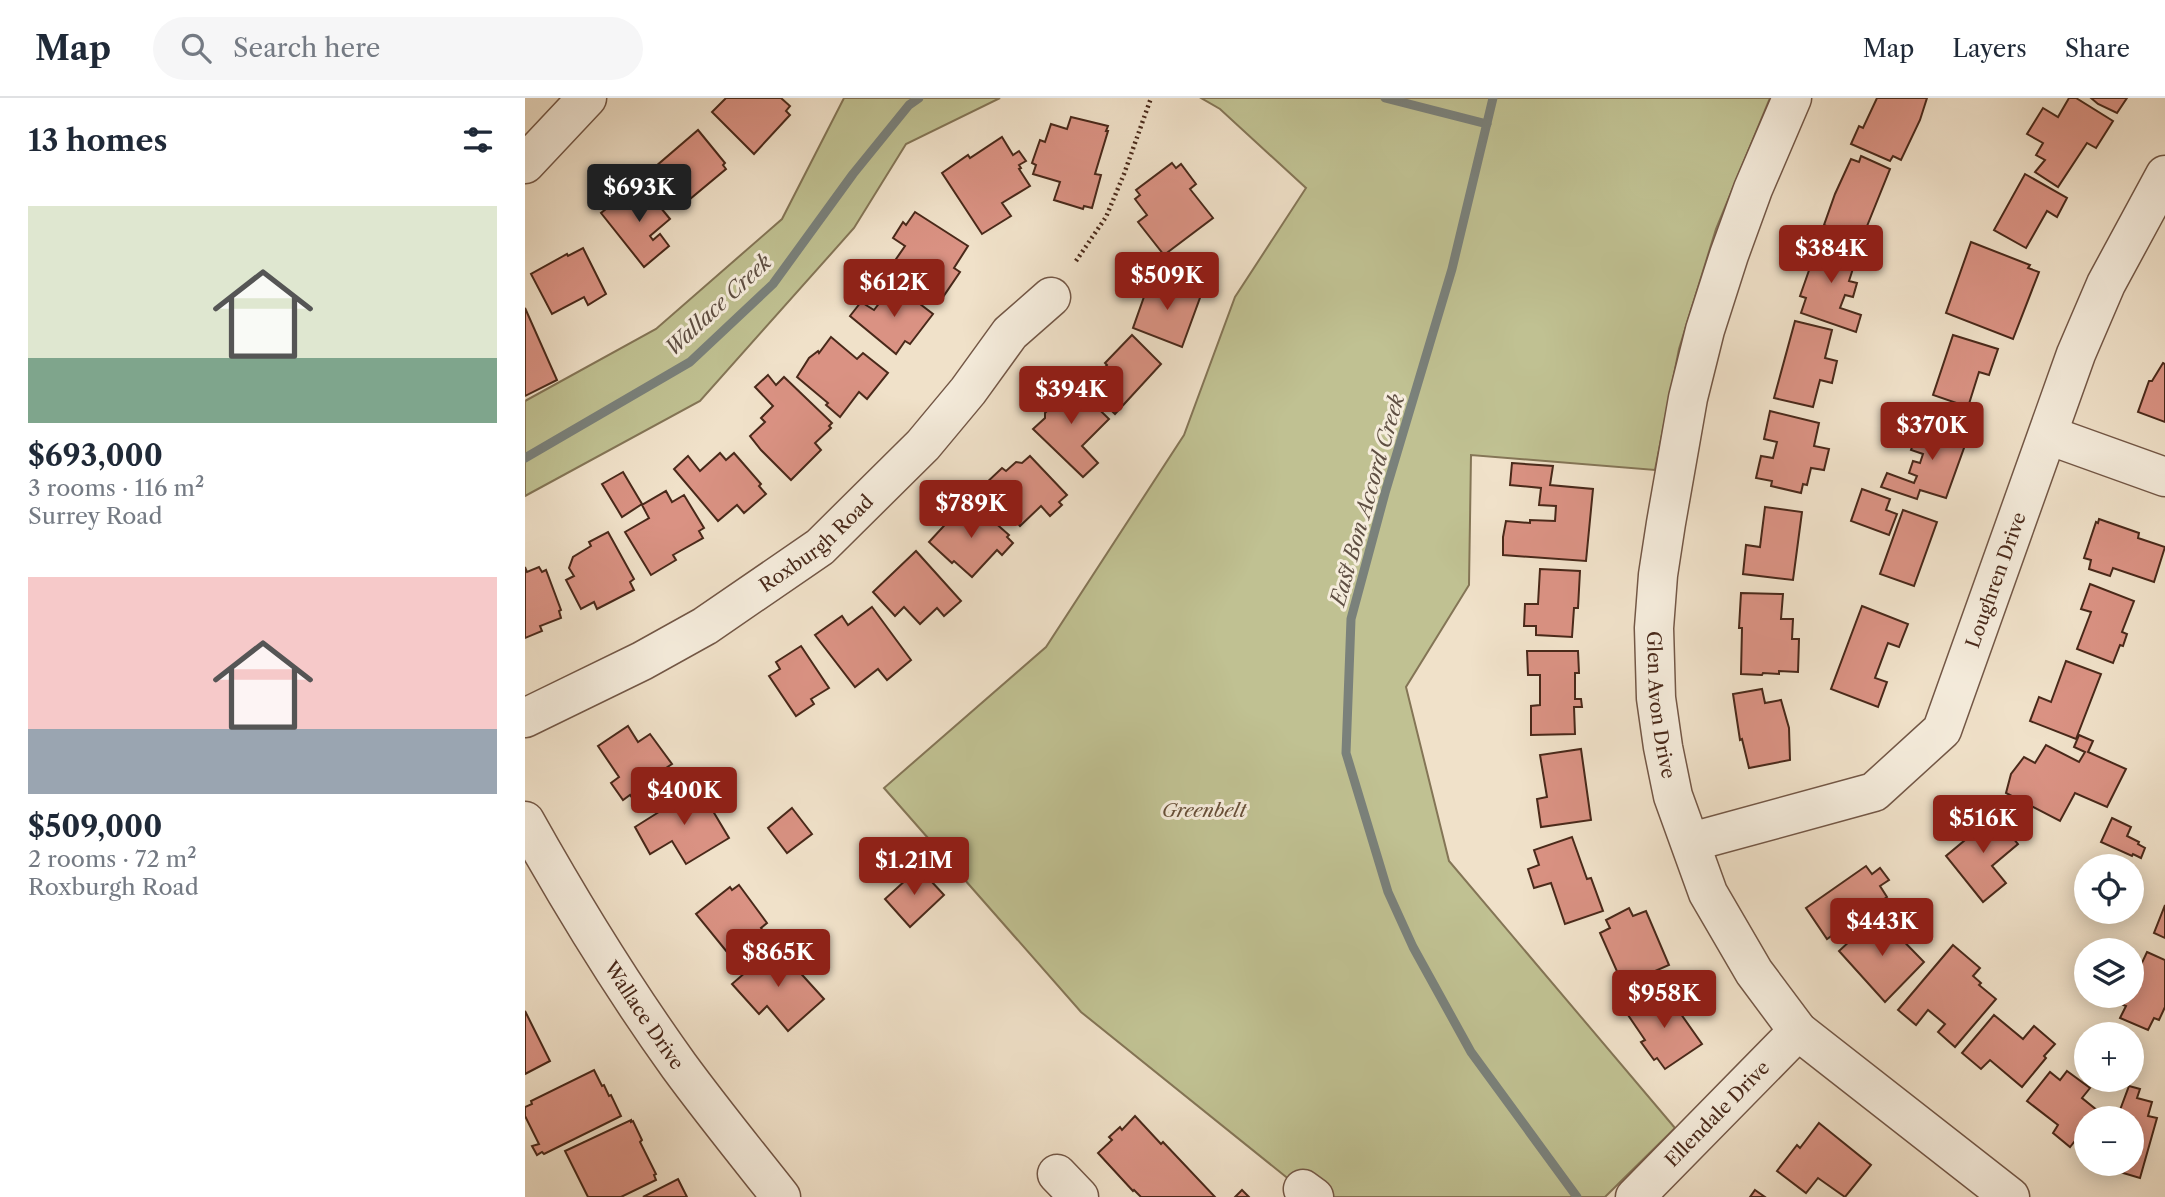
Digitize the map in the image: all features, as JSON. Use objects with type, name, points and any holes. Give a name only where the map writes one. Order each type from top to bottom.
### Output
[{"type":"street","points":[[525,164],[587,98]]},
{"type":"street","name":"Glen Avon Drive","points":[[1792,98],[1753,189],[1705,330],[1688,398],[1658,575],[1654,628],[1656,698],[1663,747],[1673,796],[1708,893],[1754,972],[1798,1031],[2010,1197]]},
{"type":"street","name":"Loughren Drive","points":[[1691,842],[1874,792],[1942,730],[2076,354],[2106,284],[2165,176]]},
{"type":"street","name":"Roxburgh Road","points":[[525,718],[642,661],[705,626],[820,547],[923,445],[968,391],[1010,333],[1051,297]]},
{"type":"street","points":[[2048,435],[2165,477]]},
{"type":"street","name":"Wallace Drive","points":[[525,821],[622,983],[680,1066],[781,1197]]},
{"type":"street","name":"Ellendale Drive","points":[[1635,1197],[1798,1031]]},
{"type":"path","points":[[1076,261],[1106,217],[1151,98]]},
{"type":"green space","points":[[844,98],[1000,98],[906,144],[854,228],[700,401],[525,496],[525,401],[656,329],[782,219]]},
{"type":"green space","name":"Greenbelt","points":[[1201,98],[1770,98],[1716,229],[1679,349],[1655,470],[1471,455],[1469,585],[1406,687],[1449,861],[1675,1128],[1605,1197],[1311,1197],[1081,1012],[884,788],[1046,647],[1184,435],[1235,297],[1306,188],[1220,109]]},
{"type":"building","points":[[726,98],[781,98],[790,106],[786,111],[790,115],[754,154],[712,112]]},
{"type":"building","points":[[1877,98],[1927,98],[1901,160],[1893,156],[1890,161],[1851,144],[1859,126],[1863,128]]},
{"type":"building","points":[[2069,98],[2076,98],[2113,121],[2096,148],[2087,143],[2058,187],[2035,172],[2045,160],[2036,155],[2043,143],[2027,134],[2043,108],[2058,117]]},
{"type":"building","points":[[2091,98],[2127,98],[2117,113]]},
{"type":"building","points":[[1071,117],[1108,126],[1095,174],[1101,175],[1092,208],[1084,206],[1083,209],[1054,200],[1060,182],[1033,174],[1036,165],[1032,163],[1040,140],[1045,142],[1051,124],[1067,129]]},
{"type":"building","points":[[698,130],[725,163],[723,165],[726,169],[684,204],[655,167]]},
{"type":"building","points":[[1002,137],[1013,155],[1019,151],[1026,161],[1019,165],[1019,169],[1030,186],[1002,203],[1011,216],[982,234],[942,173]]},
{"type":"building","points":[[1861,156],[1890,169],[1861,241],[1824,225],[1851,159],[1859,162]]},
{"type":"building","points":[[1172,163],[1176,168],[1181,164],[1196,184],[1190,189],[1213,218],[1164,255],[1138,222],[1147,215],[1135,199],[1140,195],[1136,190]]},
{"type":"building","points":[[2025,174],[2067,198],[2057,217],[2047,211],[2026,248],[1994,230]]},
{"type":"building","points":[[642,185],[670,219],[650,236],[653,240],[660,234],[669,246],[644,267],[601,213]]},
{"type":"building","points":[[915,212],[968,246],[954,268],[960,272],[943,297],[894,262],[905,246],[893,238],[903,222],[906,225]]},
{"type":"building","points":[[1820,239],[1832,244],[1834,239],[1856,246],[1854,252],[1858,253],[1849,281],[1857,283],[1853,297],[1845,295],[1840,308],[1861,315],[1856,332],[1801,313],[1806,298],[1800,296]]},
{"type":"building","points":[[1971,242],[2030,265],[2028,268],[2039,272],[2013,339],[1946,313]]},
{"type":"building","points":[[583,248],[606,294],[588,305],[584,297],[552,314],[531,274]]},
{"type":"building","points":[[1151,277],[1201,295],[1182,347],[1133,328]]},
{"type":"building","points":[[894,284],[933,314],[910,344],[905,341],[896,354],[850,316],[861,302],[874,310]]},
{"type":"building","points":[[525,308],[557,380],[525,396]]},
{"type":"building","points":[[1795,321],[1832,330],[1825,358],[1837,361],[1832,383],[1820,380],[1813,407],[1774,398]]},
{"type":"building","points":[[1132,335],[1161,364],[1115,414],[1087,387]]},
{"type":"building","points":[[1953,335],[1998,349],[1989,375],[1979,372],[1968,407],[1933,395]]},
{"type":"building","points":[[831,337],[857,359],[863,353],[888,373],[867,399],[859,392],[840,417],[797,377],[809,358],[818,351],[819,353]]},
{"type":"building","points":[[2163,363],[2165,422],[2138,412],[2149,381],[2152,381]]},
{"type":"building","points":[[768,375],[776,385],[784,377],[832,423],[829,426],[831,428],[815,443],[821,450],[791,480],[750,436],[765,422],[761,418],[773,406],[755,387]]},
{"type":"building","points":[[1068,379],[1109,419],[1082,446],[1098,463],[1083,477],[1033,429],[1045,418],[1045,413],[1051,407],[1045,401]]},
{"type":"building","points":[[1770,411],[1819,423],[1814,446],[1829,449],[1824,470],[1811,468],[1807,485],[1803,484],[1801,493],[1771,486],[1772,481],[1756,478],[1761,456],[1773,458],[1777,442],[1764,439]]},
{"type":"building","points":[[1922,421],[1934,425],[1935,422],[1969,434],[1946,498],[1920,490],[1917,499],[1881,487],[1887,473],[1914,483],[1917,476],[1909,473],[1913,461],[1920,463],[1923,454],[1911,450]]},
{"type":"building","points":[[720,453],[726,460],[734,453],[761,484],[759,486],[766,494],[744,513],[737,505],[718,521],[674,469],[688,456],[700,471]]},
{"type":"building","points":[[1030,456],[1067,495],[1059,502],[1062,505],[1050,516],[1041,506],[1020,526],[983,486],[1002,468],[1006,471],[1016,462],[1022,463]]},
{"type":"building","points":[[1512,463],[1553,466],[1550,485],[1593,489],[1586,561],[1503,555],[1506,521],[1555,521],[1556,506],[1539,505],[1541,488],[1510,485]]},
{"type":"building","points":[[623,472],[642,504],[622,517],[602,484]]},
{"type":"building","points":[[1862,489],[1890,499],[1886,510],[1897,514],[1889,535],[1851,521]]},
{"type":"building","points":[[666,491],[672,502],[684,495],[704,528],[699,531],[703,538],[673,555],[676,560],[651,575],[625,532],[649,518],[642,505]]},
{"type":"building","points":[[975,505],[1009,535],[1007,537],[1013,543],[1002,555],[997,550],[972,577],[929,542],[953,516],[958,520]]},
{"type":"building","points":[[1765,507],[1802,512],[1793,580],[1743,574],[1746,545],[1760,547]]},
{"type":"building","points":[[1903,510],[1937,522],[1914,586],[1880,574]]},
{"type":"building","points":[[2099,519],[2139,533],[2138,538],[2165,547],[2154,582],[2113,568],[2110,576],[2089,569],[2091,560],[2084,558]]},
{"type":"building","points":[[608,532],[634,579],[630,582],[634,590],[597,609],[594,602],[581,609],[566,580],[574,576],[569,568],[573,557],[591,546],[589,542]]},
{"type":"building","points":[[916,551],[961,601],[944,616],[937,608],[920,624],[904,607],[895,616],[873,592]]},
{"type":"building","points":[[525,567],[527,572],[539,567],[542,572],[546,570],[561,610],[561,618],[540,626],[542,631],[525,638]]},
{"type":"building","points":[[1540,569],[1580,571],[1578,608],[1574,608],[1572,637],[1536,635],[1536,626],[1524,626],[1525,604],[1538,604]]},
{"type":"building","points":[[2090,584],[2134,601],[2122,632],[2127,634],[2123,646],[2120,645],[2113,663],[2077,649],[2091,612],[2081,609]]},
{"type":"building","points":[[1741,593],[1783,594],[1781,619],[1793,619],[1792,639],[1799,639],[1798,672],[1741,674]]},
{"type":"building","points":[[1862,606],[1908,624],[1899,647],[1888,643],[1875,678],[1887,682],[1878,707],[1831,689]]},
{"type":"building","points":[[872,607],[911,660],[887,680],[878,669],[855,687],[815,635],[842,616],[848,625]]},
{"type":"building","points":[[801,646],[829,688],[811,699],[814,704],[796,716],[769,676],[780,669],[776,662]]},
{"type":"building","points":[[1527,651],[1578,651],[1579,673],[1575,673],[1575,699],[1581,699],[1582,707],[1574,707],[1575,734],[1531,735],[1531,706],[1540,705],[1540,675],[1528,675]]},
{"type":"building","points":[[2066,661],[2101,674],[2076,739],[2030,721],[2039,697],[2051,702]]},
{"type":"building","points":[[1762,689],[1765,703],[1781,700],[1789,728],[1790,760],[1749,768],[1742,739],[1740,740],[1733,694]]},
{"type":"building","points":[[628,726],[638,742],[650,734],[672,764],[657,774],[667,787],[639,807],[630,795],[623,800],[611,783],[619,777],[598,746]]},
{"type":"building","points":[[2079,735],[2093,741],[2088,752],[2126,769],[2107,807],[2075,793],[2060,821],[2006,793],[2011,774],[2024,757],[2035,763],[2046,745],[2079,762],[2085,752],[2074,747]]},
{"type":"building","points":[[1581,749],[1591,820],[1541,827],[1537,799],[1547,797],[1540,755]]},
{"type":"building","points":[[698,786],[729,838],[686,864],[672,841],[650,854],[635,827]]},
{"type":"building","points":[[1988,807],[2018,844],[1992,866],[2006,883],[1983,902],[1946,856],[1977,830],[1971,822]]},
{"type":"building","points":[[792,808],[812,834],[787,853],[768,828]]},
{"type":"building","points":[[2112,818],[2131,827],[2127,836],[2145,848],[2143,854],[2128,854],[2101,842]]},
{"type":"building","points":[[1572,837],[1587,879],[1591,878],[1603,911],[1565,924],[1551,883],[1534,888],[1528,869],[1539,865],[1534,850]]},
{"type":"building","points":[[1866,866],[1872,874],[1880,868],[1889,880],[1880,886],[1887,897],[1827,939],[1806,908]]},
{"type":"building","points":[[919,868],[944,895],[910,927],[885,899]]},
{"type":"building","points":[[739,885],[767,923],[761,928],[769,938],[736,963],[696,914],[730,887],[732,890]]},
{"type":"building","points":[[2165,905],[2165,938],[2154,933]]},
{"type":"building","points":[[1629,908],[1633,916],[1646,911],[1669,965],[1623,985],[1600,933],[1610,928],[1606,920]]},
{"type":"building","points":[[1880,917],[1924,962],[1885,1002],[1839,951]]},
{"type":"building","points":[[1953,945],[1980,968],[1973,976],[1981,983],[1979,985],[1996,999],[1955,1047],[1938,1032],[1945,1024],[1928,1010],[1916,1025],[1898,1010]]},
{"type":"building","points":[[776,946],[824,999],[788,1031],[767,1006],[759,1014],[732,984]]},
{"type":"building","points":[[2147,952],[2165,960],[2165,1007],[2159,1020],[2154,1018],[2148,1030],[2144,1028],[2144,1022],[2129,1022],[2120,1018],[2125,1008],[2144,1008],[2144,958]]},
{"type":"building","points":[[1664,990],[1702,1044],[1665,1069],[1657,1058],[1654,1060],[1641,1042],[1645,1040],[1628,1015]]},
{"type":"building","points":[[525,1011],[550,1061],[525,1074]]},
{"type":"building","points":[[1994,1015],[2023,1039],[2034,1026],[2055,1044],[2022,1087],[1990,1060],[1981,1069],[1962,1053]]},
{"type":"building","points":[[594,1070],[621,1116],[537,1155],[532,1146],[539,1144],[525,1116],[525,1107],[532,1104],[531,1101]]},
{"type":"building","points":[[2067,1071],[2074,1076],[2074,1092],[2087,1092],[2082,1098],[2092,1106],[2074,1106],[2074,1142],[2070,1147],[2053,1133],[2058,1125],[2027,1101],[2050,1072],[2060,1080]]},
{"type":"building","points":[[2127,1092],[2139,1092],[2137,1098],[2152,1102],[2148,1116],[2157,1118],[2144,1164],[2144,1106],[2122,1106]]},
{"type":"building","points":[[1135,1116],[1215,1197],[1141,1197],[1133,1191],[1098,1153],[1112,1140],[1109,1137],[1120,1127],[1122,1130]]},
{"type":"building","points":[[631,1120],[642,1140],[640,1142],[656,1174],[656,1180],[621,1197],[588,1197],[565,1151]]},
{"type":"building","points":[[1819,1123],[1871,1165],[1845,1197],[1818,1178],[1806,1193],[1777,1171],[1797,1145],[1800,1148]]},
{"type":"building","points":[[678,1179],[687,1197],[643,1197]]},
{"type":"building","points":[[1242,1190],[1249,1197],[1235,1197]]},
{"type":"building","points":[[1755,1190],[1765,1197],[1750,1197]]},
{"type":"waterway","name":"Wallace Creek","points":[[525,458],[690,362],[773,284],[853,174],[909,105],[919,98]]},
{"type":"waterway","name":"Wallace Creek","points":[[1385,98],[1487,124]]},
{"type":"waterway","name":"East Bon Accord Creek","points":[[1493,98],[1452,269],[1385,493],[1351,619],[1346,753],[1388,892],[1413,947],[1471,1052],[1577,1197]]}]
